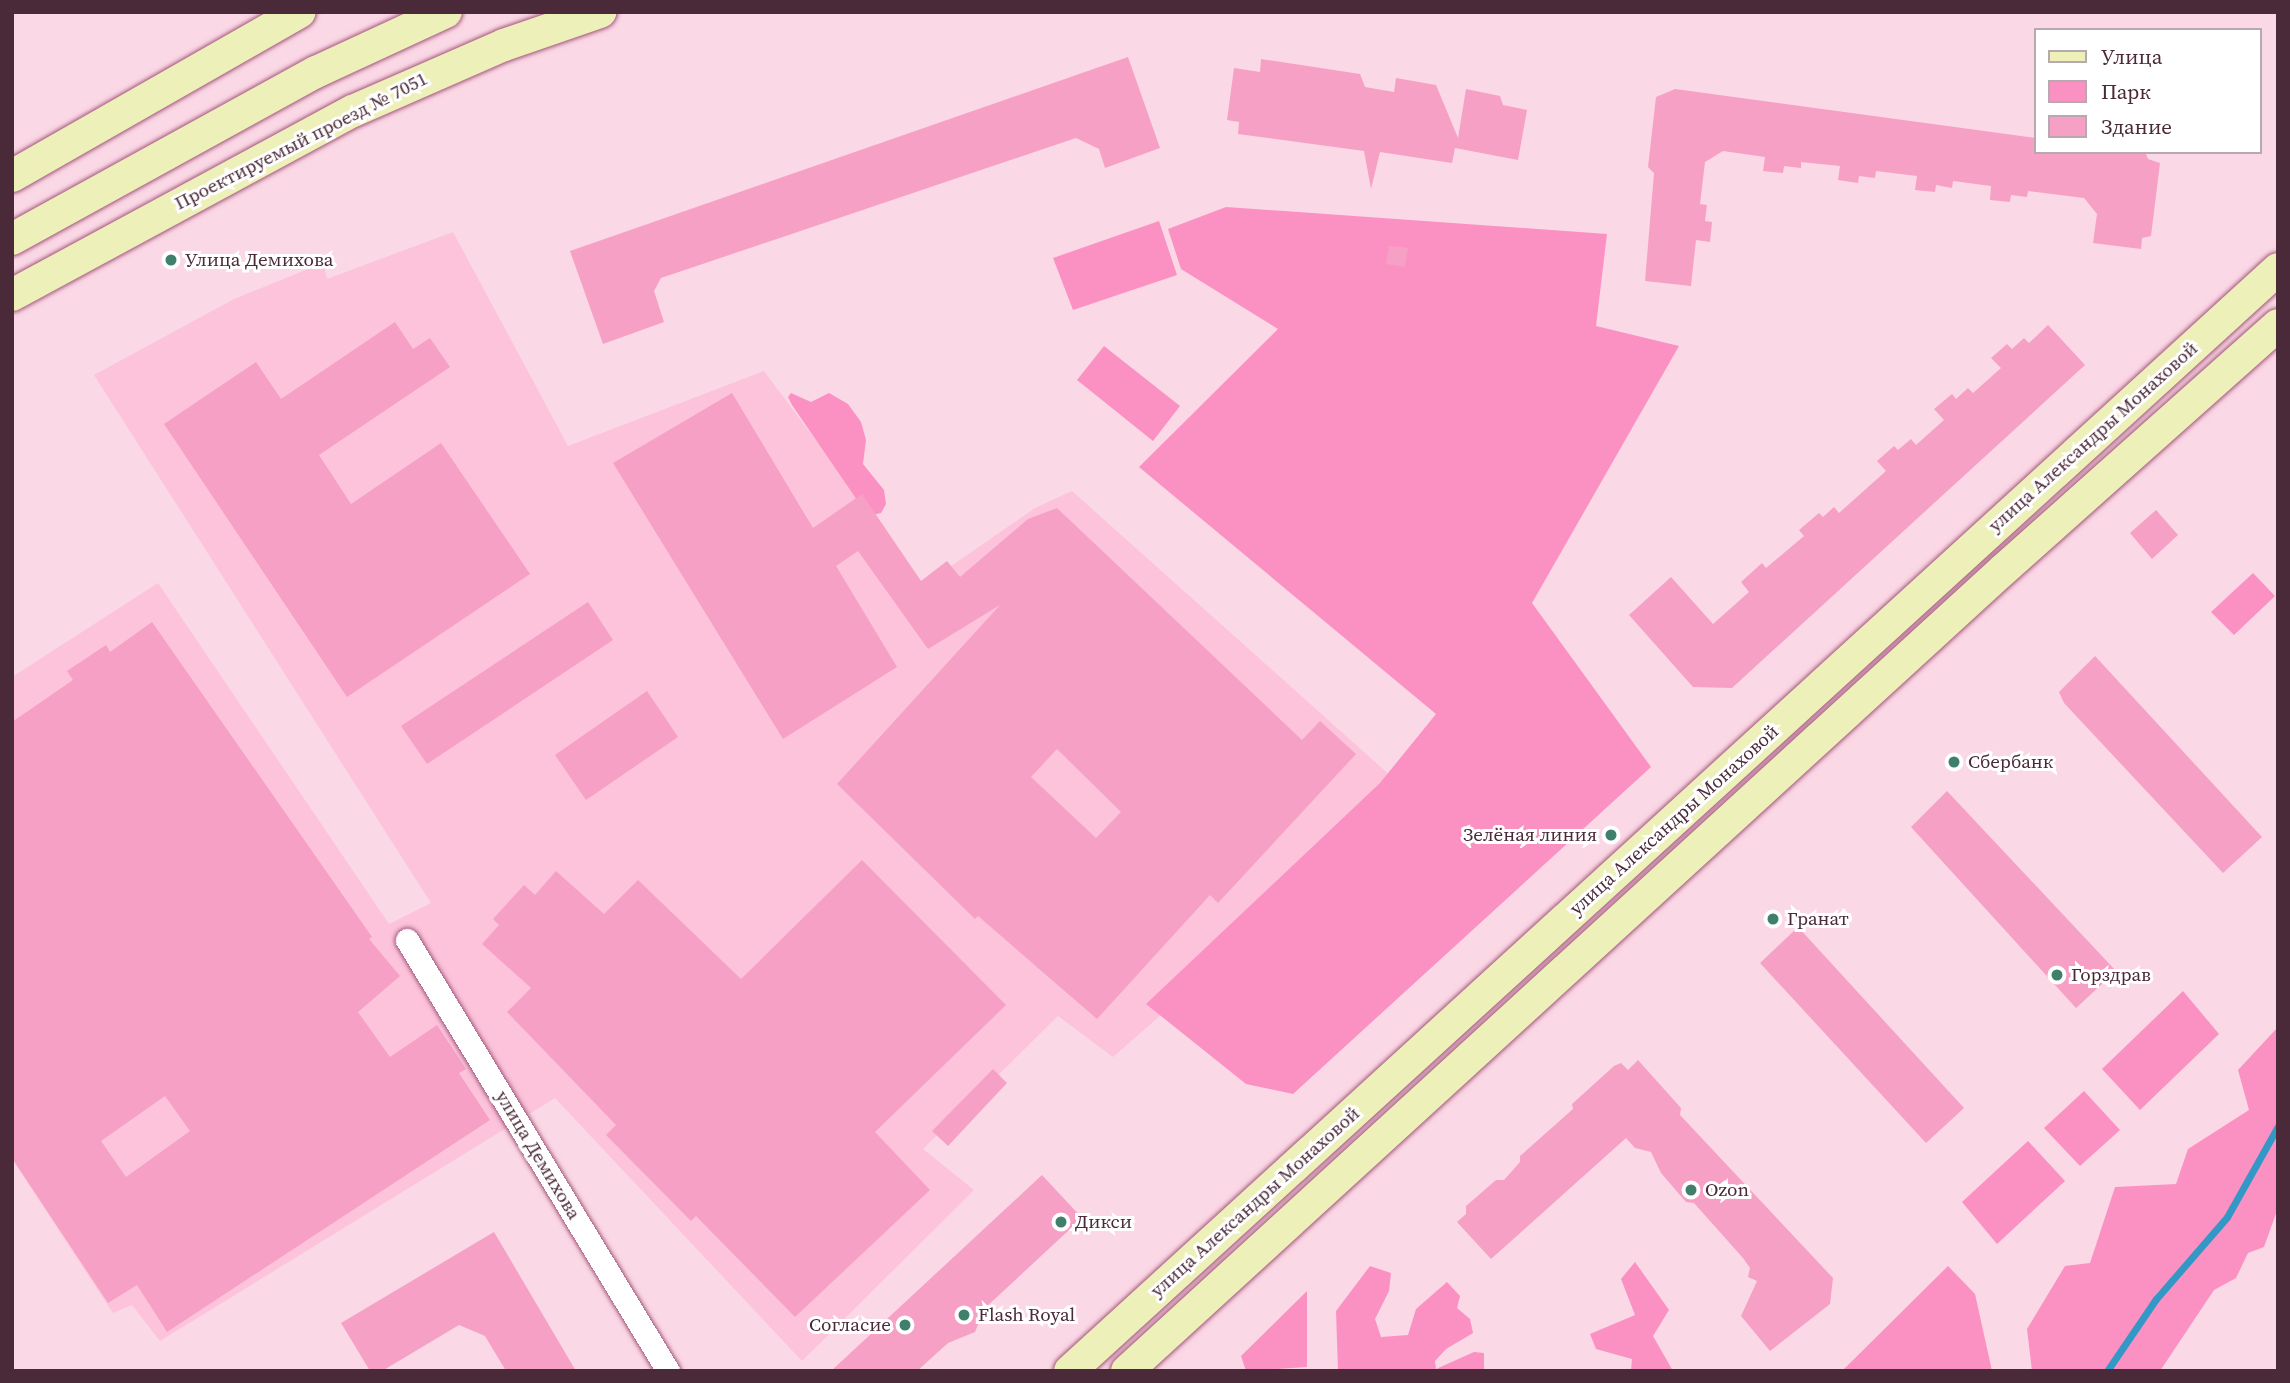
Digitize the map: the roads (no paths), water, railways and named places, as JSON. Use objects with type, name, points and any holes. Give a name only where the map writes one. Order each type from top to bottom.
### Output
[{"type":"main road","points":[[12,176],[299,12]]},
{"type":"main road","points":[[12,239],[304,78],[446,12]]},
{"type":"main road","name":"Проектируемый проезд № 7051","points":[[12,295],[353,111],[493,50],[600,12]]},
{"type":"main road","name":"улица Александры Монаховой","points":[[1070,1371],[2278,269]]},
{"type":"main road","name":"улица Александры Монаховой","points":[[1127,1371],[2032,544],[2278,326]]},
{"type":"street","name":"улица Демихова","points":[[407,940],[668,1371]]},
{"type":"waterway","points":[[2107,1371],[2156,1299],[2227,1217],[2278,1126]]},
{"type":"place","name":"Улица Демихова","points":[[171,260]]},
{"type":"place","name":"Сбербанк","points":[[1954,762]]},
{"type":"place","name":"Зелёная линия","points":[[1611,835]]},
{"type":"place","name":"Гранат","points":[[1773,919]]},
{"type":"place","name":"Горздрав","points":[[2057,975]]},
{"type":"place","name":"Ozon","points":[[1691,1190]]},
{"type":"place","name":"Дикси","points":[[1061,1222]]},
{"type":"place","name":"Flash Royal","points":[[964,1315]]},
{"type":"place","name":"Согласие","points":[[905,1325]]}]
